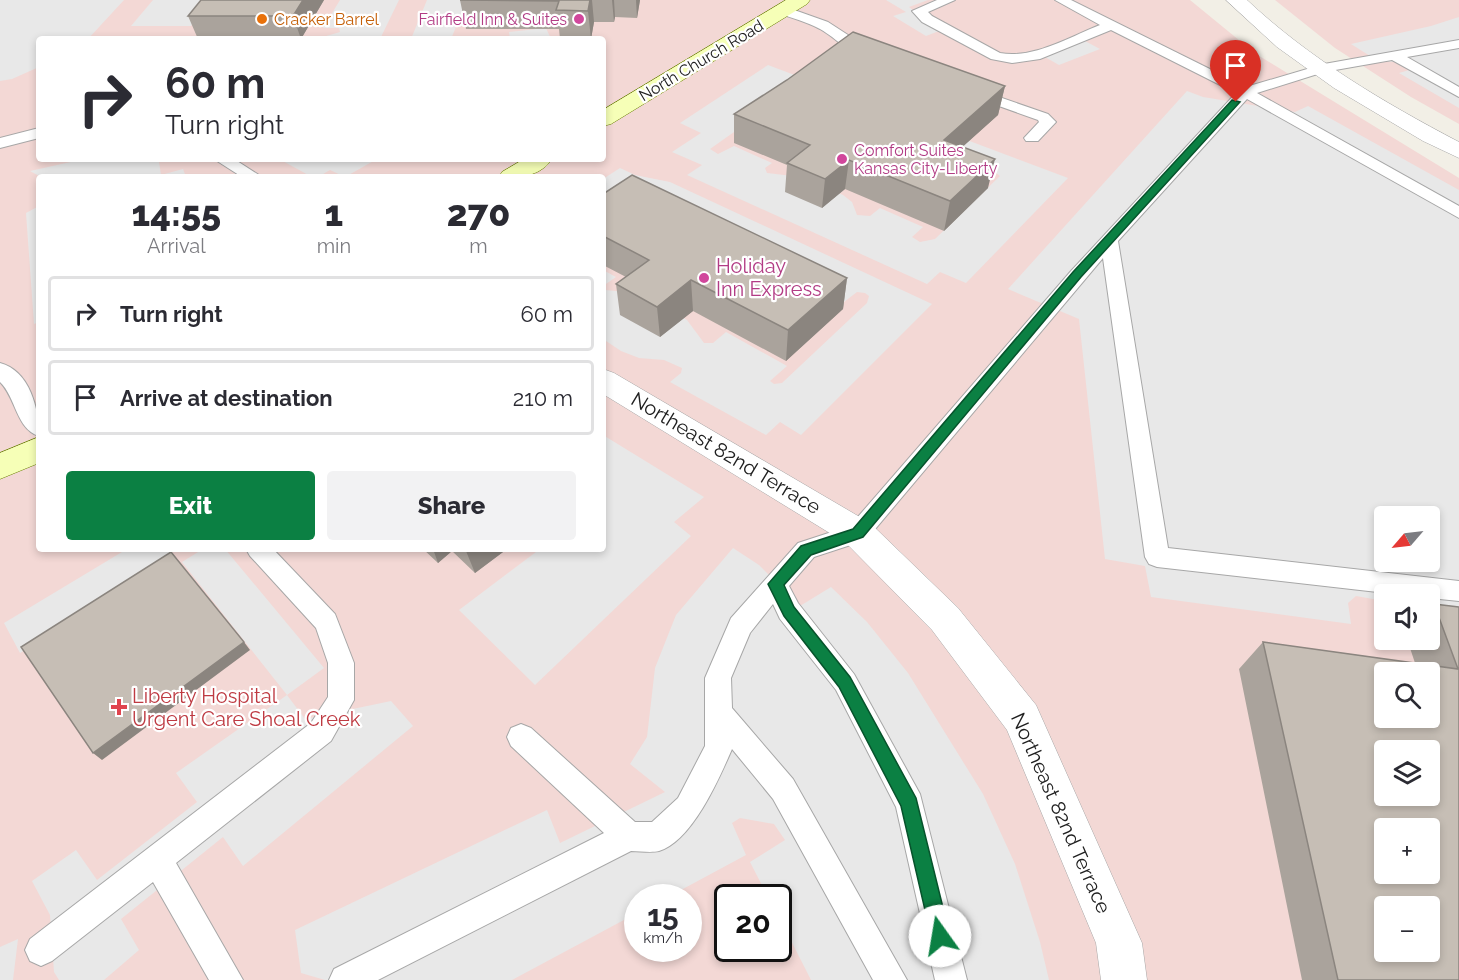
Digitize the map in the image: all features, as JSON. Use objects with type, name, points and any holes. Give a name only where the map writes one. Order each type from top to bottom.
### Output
[{"type":"main road","name":"North Church Road","points":[[606,117],[791,5]]},
{"type":"main road","points":[[516,174],[535,162]]},
{"type":"main road","points":[[0,467],[36,450]]},
{"type":"street","points":[[1236,0],[1254,19],[1318,68],[1459,151]]},
{"type":"street","name":"Northeast 82nd Terrace","points":[[606,382],[858,533],[945,619],[1022,718],[1119,944],[1124,980]]},
{"type":"lane","points":[[949,0],[919,11],[927,19],[996,56],[1012,59],[1035,56],[1111,25]]},
{"type":"lane","points":[[1061,0],[1245,92],[1459,213]]},
{"type":"lane","points":[[791,5],[834,31],[844,50],[881,58]]},
{"type":"lane","points":[[345,980],[629,836],[657,837],[688,808],[719,748],[718,678],[740,626],[806,550],[858,533],[1109,240],[1245,92],[1277,79],[1318,68],[1459,44]]},
{"type":"lane","points":[[1395,56],[1459,93]]},
{"type":"lane","points":[[957,86],[1043,117],[1048,122],[1032,138]]},
{"type":"lane","points":[[0,143],[36,135]]},
{"type":"lane","points":[[227,162],[249,174]]},
{"type":"lane","points":[[1109,240],[1157,556],[1459,591]]},
{"type":"lane","points":[[0,370],[16,385],[36,425]]},
{"type":"lane","points":[[41,950],[321,732],[341,700],[341,663],[326,622],[261,552]]},
{"type":"lane","points":[[776,584],[789,611],[845,682],[909,804],[951,980]]},
{"type":"lane","points":[[718,713],[783,789],[891,980]]},
{"type":"lane","points":[[521,737],[629,836]]},
{"type":"lane","points":[[157,860],[226,980]]},
{"type":"shaded area","points":[[0,0],[1190,0],[1256,54],[1459,178],[1459,980],[0,980]]},
{"type":"shaded area","points":[[0,0],[124,0],[91,36],[36,36],[36,68],[12,79],[0,81]]},
{"type":"shaded area","points":[[153,0],[210,0],[191,26],[131,26]]},
{"type":"shaded area","points":[[340,0],[399,0],[381,36],[326,36],[340,32],[339,28],[323,28]]},
{"type":"shaded area","points":[[427,0],[467,0],[452,36],[412,36]]},
{"type":"shaded area","points":[[886,0],[928,0],[909,7],[939,31],[926,36],[893,16],[906,12]]},
{"type":"shaded area","points":[[1275,0],[1459,0],[1459,124],[1411,97],[1335,48]]},
{"type":"shaded area","points":[[1459,17],[1459,108],[1399,73],[1409,70],[1403,65],[1396,62],[1378,61],[1351,44],[1431,26]]},
{"type":"shaded area","points":[[546,28],[550,36],[510,36],[509,32]]},
{"type":"shaded area","points":[[1085,41],[1100,49],[1059,65],[1045,57]]},
{"type":"shaded area","points":[[768,65],[1068,178],[966,283],[940,272],[927,284],[687,175],[702,165],[672,152],[701,133],[680,123]],"holes":[[[785,96],[994,171],[1000,176],[935,239],[920,242],[912,237],[923,227],[880,208],[870,216],[857,215],[852,202],[843,195],[801,177],[767,173],[765,168],[772,163],[734,146],[718,154],[710,149]]]},
{"type":"shaded area","points":[[1187,91],[1203,97],[1295,112],[1308,106],[1459,190],[1459,612],[1440,609],[1440,584],[1374,584],[1374,599],[1356,596],[1348,603],[1351,624],[1151,597],[1145,566],[1105,559],[1079,319],[1008,289]]},
{"type":"shaded area","points":[[70,162],[159,162],[161,174],[36,174],[30,171]]},
{"type":"shaded area","points":[[284,162],[372,162],[350,174],[339,174],[330,170],[323,174],[306,174]]},
{"type":"shaded area","points":[[620,168],[635,175],[670,182],[932,304],[801,435],[780,422],[766,435],[670,382],[681,373],[682,368],[664,360],[639,358],[621,351],[606,341],[606,290],[638,293],[687,320],[704,343],[713,343],[726,332],[787,366],[770,381],[774,384],[782,383],[867,303],[869,296],[857,292],[844,302],[749,256],[606,220],[606,177]]},
{"type":"shaded area","points":[[183,169],[185,174],[165,174]]},
{"type":"shaded area","points":[[36,208],[36,323],[34,324],[26,213]]},
{"type":"shaded area","points":[[606,272],[616,277],[606,284]]},
{"type":"shaded area","points":[[606,437],[704,497],[674,522],[691,536],[535,685],[459,610],[536,552],[606,552]]},
{"type":"shaded area","points":[[733,548],[759,565],[800,606],[831,587],[867,622],[908,673],[983,794],[1015,864],[1040,942],[1049,980],[811,980],[792,943],[792,884],[761,884],[750,862],[785,840],[774,824],[740,818],[732,823],[746,855],[692,884],[624,884],[624,920],[512,980],[325,980],[301,973],[295,930],[547,810],[560,843],[665,792],[630,764],[647,737],[655,668],[676,615]]},
{"type":"shaded area","points":[[122,552],[171,552],[176,557],[20,653],[4,623]]},
{"type":"shaded area","points":[[198,552],[227,552],[324,668],[287,695],[182,562]]},
{"type":"shaded area","points":[[287,695],[305,719],[391,701],[413,726],[243,866],[223,837],[121,919],[139,950],[104,980],[59,980],[54,972],[50,915],[32,881],[76,850],[97,880],[197,802],[176,773]]},
{"type":"shaded area","points":[[18,939],[13,980],[0,980],[0,947]]},
{"type":"building","points":[[201,0],[303,0],[293,16],[188,16]]},
{"type":"building","points":[[460,0],[590,0],[588,11],[556,10],[559,1]]},
{"type":"building","points":[[853,32],[1005,86],[944,140],[995,159],[950,201],[849,160],[825,179],[787,163],[810,145],[734,114],[787,80]]},
{"type":"building","points":[[632,175],[847,278],[788,330],[691,280],[657,307],[616,284],[649,260],[606,238],[606,192]]},
{"type":"building","name":"Liberty Hospital Urgent Care Shoal Creek","points":[[171,552],[244,642],[93,753],[21,647]]},
{"type":"building","points":[[1440,605],[1459,607],[1459,980],[1338,980],[1263,642],[1407,662],[1374,662],[1374,728],[1440,728],[1440,667],[1458,669],[1440,620]]},
{"type":"place","name":"Cracker Barrel","points":[[262,19]]},
{"type":"place","name":"Fairfield Inn & Suites","points":[[579,19]]},
{"type":"place","name":"Comfort Suites Kansas City-Liberty","points":[[842,159]]},
{"type":"place","name":"Holiday Inn Express","points":[[704,278]]},
{"type":"place","name":"Liberty Hospital Urgent Care Shoal Creek","points":[[119,707]]},
{"type":"route","points":[[940,936],[909,804],[845,682],[789,611],[776,584],[806,550],[858,533],[1077,275],[1236,102]]}]
